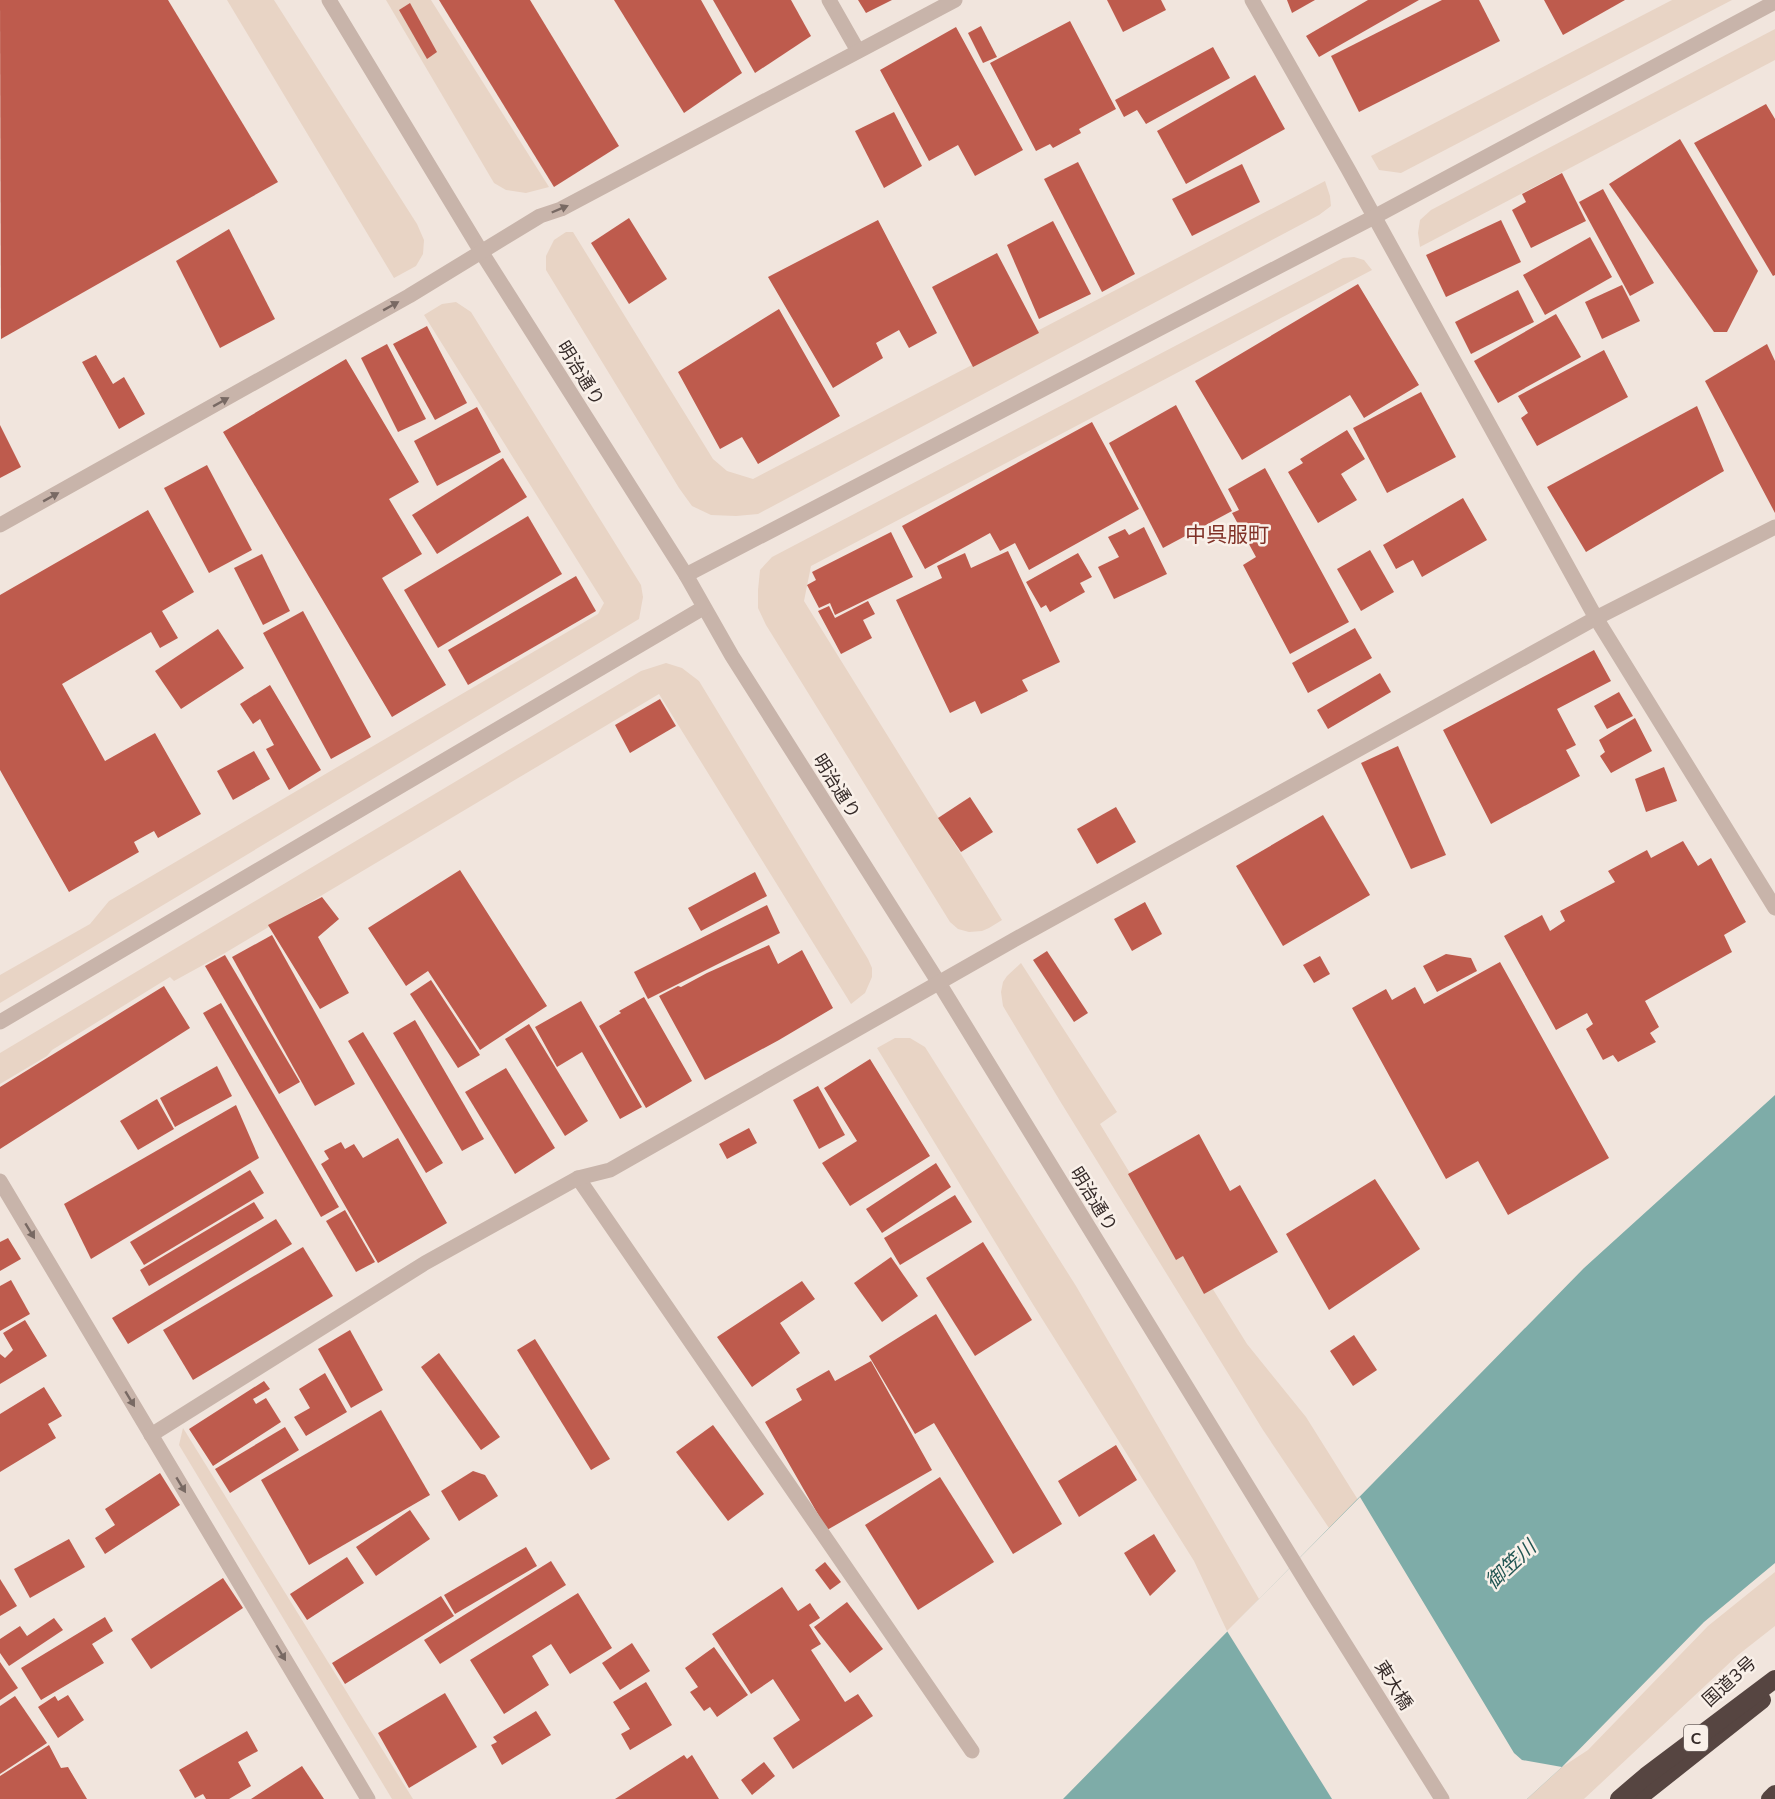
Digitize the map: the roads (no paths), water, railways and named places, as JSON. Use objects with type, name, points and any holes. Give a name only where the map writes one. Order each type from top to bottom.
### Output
[{"type":"highway","name":"国道3号","points":[[1632,1799],[1760,1680],[1775,1669]]},
{"type":"highway","name":"C","points":[[1619,1799],[1775,1679]]},
{"type":"highway","points":[[1636,1799],[1775,1689]]},
{"type":"highway","points":[[1770,1799],[1775,1794]]},
{"type":"street","name":"明治通り","points":[[329,0],[482,253],[686,575],[732,656],[939,983],[1313,1593]]},
{"type":"street","points":[[829,0],[858,51]]},
{"type":"street","points":[[0,525],[399,302],[540,216],[561,209],[955,0]]},
{"type":"street","points":[[1252,0],[1596,618],[1775,908]]},
{"type":"street","points":[[686,575],[1374,217],[1775,2]]},
{"type":"street","points":[[151,1435],[425,1263],[578,1178],[610,1170],[1022,935],[1596,618],[1775,527]]},
{"type":"street","points":[[0,1022],[703,608]]},
{"type":"street","points":[[578,1178],[972,1751]]},
{"type":"street","points":[[0,1181],[368,1799]]},
{"type":"street","name":"東大橋","points":[[1313,1593],[1442,1799]]},
{"type":"water","name":"御笠川","points":[[1775,1095],[1775,1563],[1704,1622],[1562,1767],[1527,1799],[1063,1799],[1584,1268]]},
{"type":"district","name":"中呉服町","points":[[1227,534]]}]
